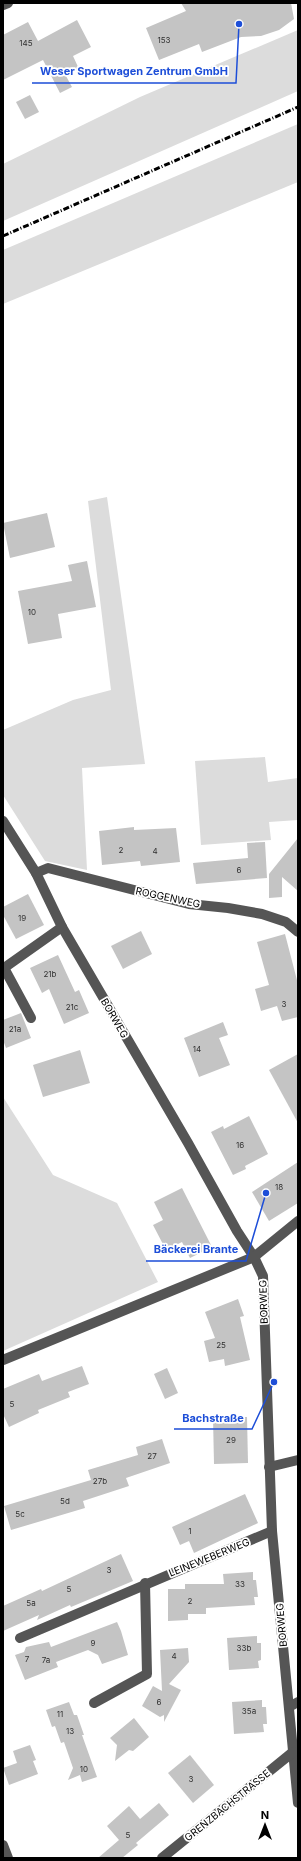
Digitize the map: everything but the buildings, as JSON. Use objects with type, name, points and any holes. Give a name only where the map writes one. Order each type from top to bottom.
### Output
[{"type":"street","points":[[3,6],[8,3]]},
{"type":"street","name":"BORWEG","points":[[3,820],[36,873],[62,927],[188,1143],[237,1231],[254,1257],[263,1276],[272,1531],[298,1803]]},
{"type":"street","name":"ROGGENWEG","points":[[36,873],[48,868],[189,904],[228,908],[262,914],[286,922],[298,932]]},
{"type":"street","points":[[31,1018],[3,967],[62,927]]},
{"type":"street","points":[[3,1360],[254,1257],[298,1221]]},
{"type":"street","points":[[269,1467],[298,1460]]},
{"type":"street","name":"LEINEWEBERWEG","points":[[20,1638],[272,1531]]},
{"type":"street","points":[[94,1703],[147,1674],[145,1584]]},
{"type":"street","points":[[289,1707],[298,1702]]},
{"type":"street","name":"GRENZBACHSTRASSE","points":[[162,1858],[293,1752]]},
{"type":"street","points":[[3,1845],[8,1858]]},
{"type":"shaded area","points":[[298,30],[298,91],[3,221],[3,164],[140,97]]},
{"type":"shaded area","points":[[298,124],[298,182],[3,304],[3,250]]},
{"type":"shaded area","points":[[107,497],[145,764],[82,768],[87,870],[45,861],[3,795],[3,730],[73,700],[111,690],[88,501]]},
{"type":"shaded area","points":[[265,757],[268,782],[298,778],[298,820],[269,822],[271,840],[201,845],[195,761]]},
{"type":"shaded area","points":[[3,1097],[53,1175],[117,1203],[158,1282],[3,1351]]},
{"type":"railway","points":[[3,236],[298,107]]},
{"type":"place","name":"Weser Sportwagen Zentrum GmbH","points":[[239,24]]},
{"type":"place","name":"Bäckerei Brante","points":[[266,1193]]},
{"type":"place","name":"Bachstraße","points":[[274,1382]]}]
